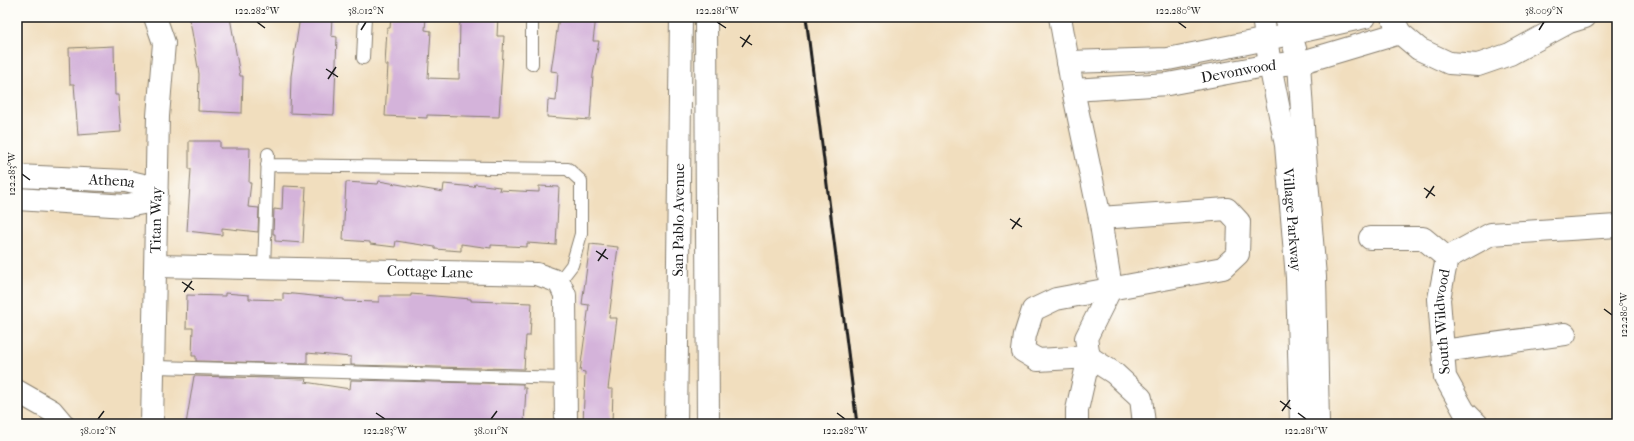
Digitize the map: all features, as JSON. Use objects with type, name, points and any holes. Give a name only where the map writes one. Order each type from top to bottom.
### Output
[{"type":"street","name":"Titan Way","points":[[152,424],[158,116],[164,43],[155,17]]},
{"type":"street","name":"San Pablo Avenue","points":[[676,424],[681,17]]},
{"type":"street","name":"San Pablo Avenue","points":[[706,17],[708,424]]},
{"type":"street","points":[[1060,17],[1073,90],[1100,218],[1111,288],[1086,338],[1089,357],[1077,410],[1077,424]]},
{"type":"street","name":"Village Parkway","points":[[1263,17],[1270,65],[1287,153],[1297,278],[1301,424]]},
{"type":"street","name":"Devonwood","points":[[1068,62],[1168,59],[1267,39],[1288,25],[1365,17]]},
{"type":"street","points":[[1396,25],[1419,49],[1448,63],[1478,65],[1510,54],[1569,22],[1585,17]]},
{"type":"street","name":"Village Parkway","points":[[1288,25],[1299,63],[1315,277],[1318,424]]},
{"type":"street","name":"Devonwood","points":[[1073,90],[1168,84],[1270,65],[1299,63],[1396,25]]},
{"type":"street","name":"Athena","points":[[17,176],[126,181],[143,185],[157,193],[143,203],[126,206],[17,199]]},
{"type":"street","points":[[1100,218],[1227,209],[1239,222],[1238,254],[1222,268],[1056,299],[1033,310],[1025,336],[1024,351],[1038,360],[1089,357],[1114,373],[1141,398],[1144,424]]},
{"type":"street","name":"South Wildwood","points":[[1447,258],[1491,234],[1617,226]]},
{"type":"street","name":"South Wildwood","points":[[1370,238],[1423,238],[1447,258]]},
{"type":"street","name":"South Wildwood","points":[[1447,258],[1439,299],[1445,377],[1464,411],[1477,424]]},
{"type":"street","name":"Cottage Lane","points":[[156,266],[264,267],[536,274],[559,282]]},
{"type":"street","points":[[559,282],[565,295],[566,424]]},
{"type":"street","points":[[1443,351],[1565,334]]},
{"type":"street","points":[[17,391],[52,411],[63,424]]},
{"type":"lane","points":[[363,58],[365,17]]},
{"type":"lane","points":[[532,17],[532,64]]},
{"type":"lane","points":[[264,267],[267,159],[568,169],[581,181],[581,234],[572,265],[559,282]]},
{"type":"lane","points":[[154,367],[565,378]]},
{"type":"building","points":[[188,17],[230,17],[240,76],[243,76],[242,113],[198,111],[199,74],[191,26]]},
{"type":"building","points":[[300,17],[332,17],[331,36],[337,37],[334,115],[290,113],[291,76]]},
{"type":"building","points":[[391,17],[426,17],[425,30],[431,31],[428,78],[459,79],[460,17],[498,17],[497,36],[504,36],[499,117],[427,115],[427,118],[385,116],[388,65],[385,65],[387,28],[390,28]]},
{"type":"building","points":[[559,17],[596,17],[593,41],[599,41],[593,75],[590,120],[547,117],[548,100],[556,101],[558,72],[551,71]]},
{"type":"building","points":[[114,46],[115,95],[118,95],[121,132],[78,135],[74,84],[70,84],[69,48]]},
{"type":"building","points":[[189,141],[220,141],[220,148],[250,148],[249,183],[251,183],[248,207],[259,208],[258,232],[222,228],[222,235],[187,231],[191,169],[189,169]]},
{"type":"building","points":[[379,181],[443,192],[444,184],[474,187],[475,184],[500,187],[499,190],[539,192],[539,186],[559,187],[556,245],[527,243],[527,247],[491,245],[491,248],[461,244],[461,251],[435,249],[435,247],[396,241],[395,247],[370,244],[370,242],[343,240],[346,182],[378,184]]},
{"type":"building","points":[[283,186],[306,187],[303,243],[275,241],[275,234],[273,234],[274,209],[282,210]]},
{"type":"building","points":[[590,244],[618,247],[609,318],[617,318],[608,389],[613,389],[612,424],[583,424],[585,372],[580,371],[589,305],[582,304]]},
{"type":"building","points":[[225,293],[249,295],[249,299],[283,300],[283,293],[344,299],[344,301],[379,302],[379,296],[411,296],[411,294],[471,299],[471,301],[532,303],[530,336],[526,336],[524,369],[351,365],[351,357],[307,353],[307,364],[196,361],[196,356],[192,356],[193,328],[186,328],[187,295],[225,296]]},
{"type":"building","points":[[194,376],[306,379],[305,382],[350,389],[351,380],[523,384],[523,388],[526,388],[524,424],[186,424]]},
{"type":"railway","points":[[806,17],[857,424]]}]
